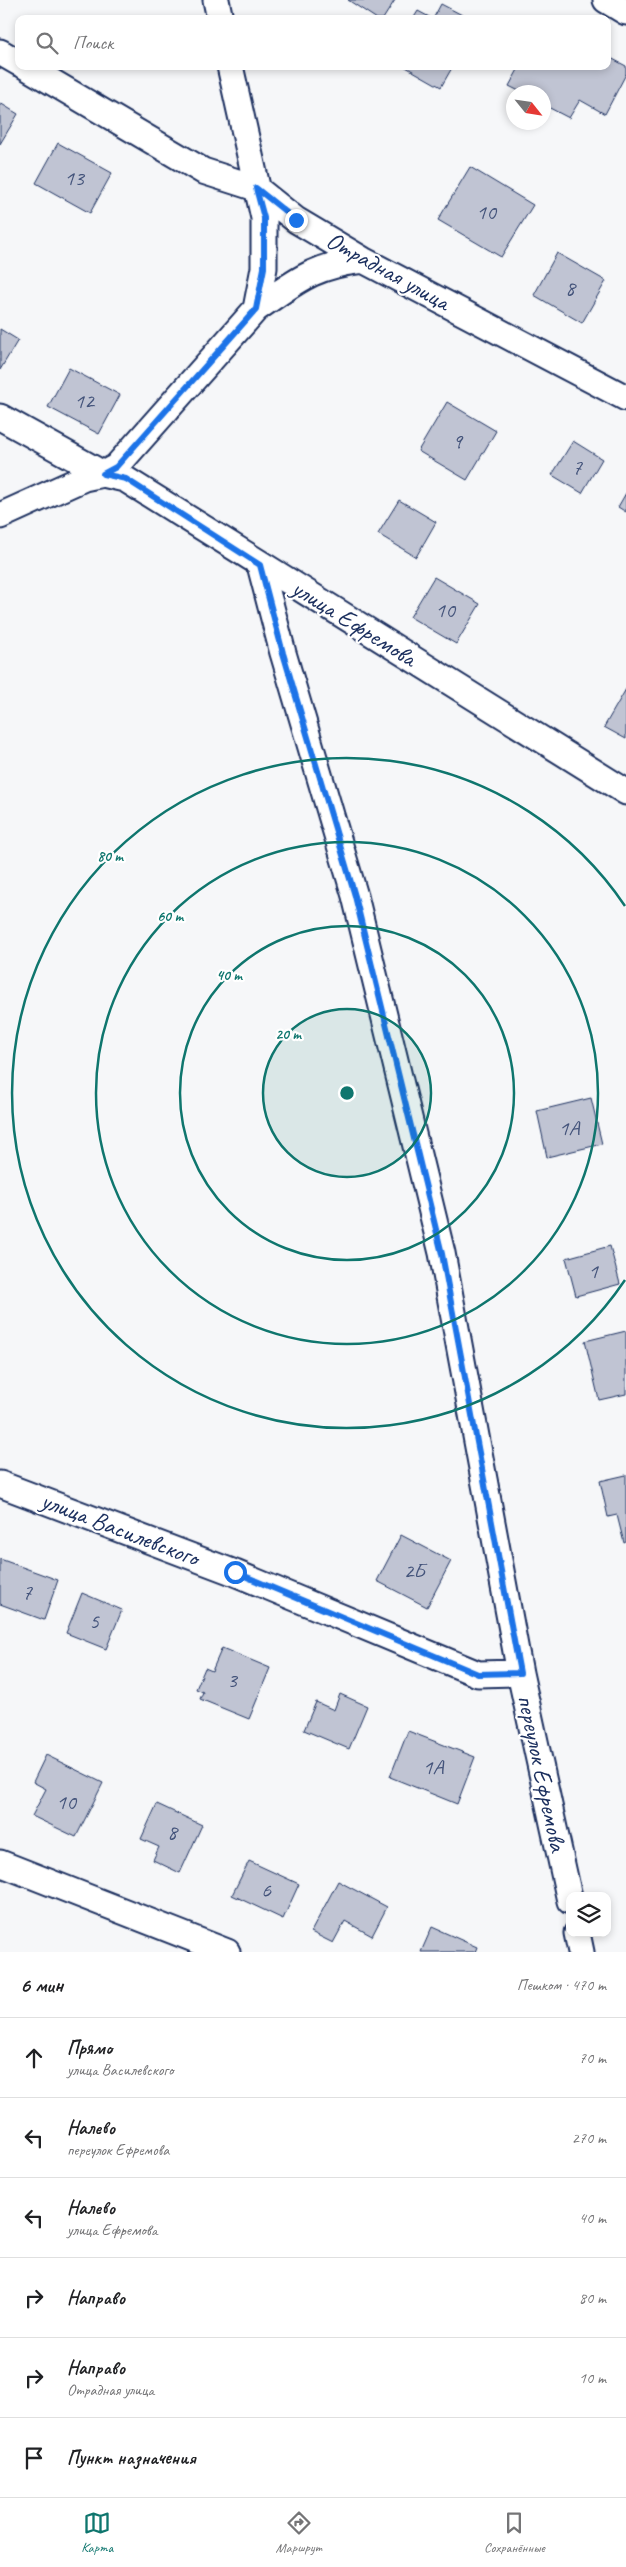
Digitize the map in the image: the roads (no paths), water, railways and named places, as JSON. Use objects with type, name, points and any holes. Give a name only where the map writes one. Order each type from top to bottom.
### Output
[{"type":"street","points":[[216,0],[219,15]]},
{"type":"street","points":[[606,0],[626,12]]},
{"type":"street","points":[[0,52],[15,61]]},
{"type":"street","name":"Отрадная улица","points":[[31,70],[203,171],[256,188],[296,220],[363,260],[626,398]]},
{"type":"street","points":[[231,70],[264,218],[264,268],[256,309]]},
{"type":"street","points":[[0,516],[84,478],[103,474],[116,467],[256,309],[308,273],[334,264],[363,260]]},
{"type":"street","name":"улица Ефремова","points":[[0,417],[103,474],[126,479],[260,565],[626,792]]},
{"type":"street","name":"переулок Ефремова","points":[[260,565],[283,653],[355,896],[442,1254],[520,1673],[568,1892]]},
{"type":"street","name":"улица Василевского","points":[[0,1484],[235,1572],[478,1674],[520,1673]]},
{"type":"street","points":[[0,1863],[227,1952]]},
{"type":"street","points":[[578,1937],[581,1952]]}]
